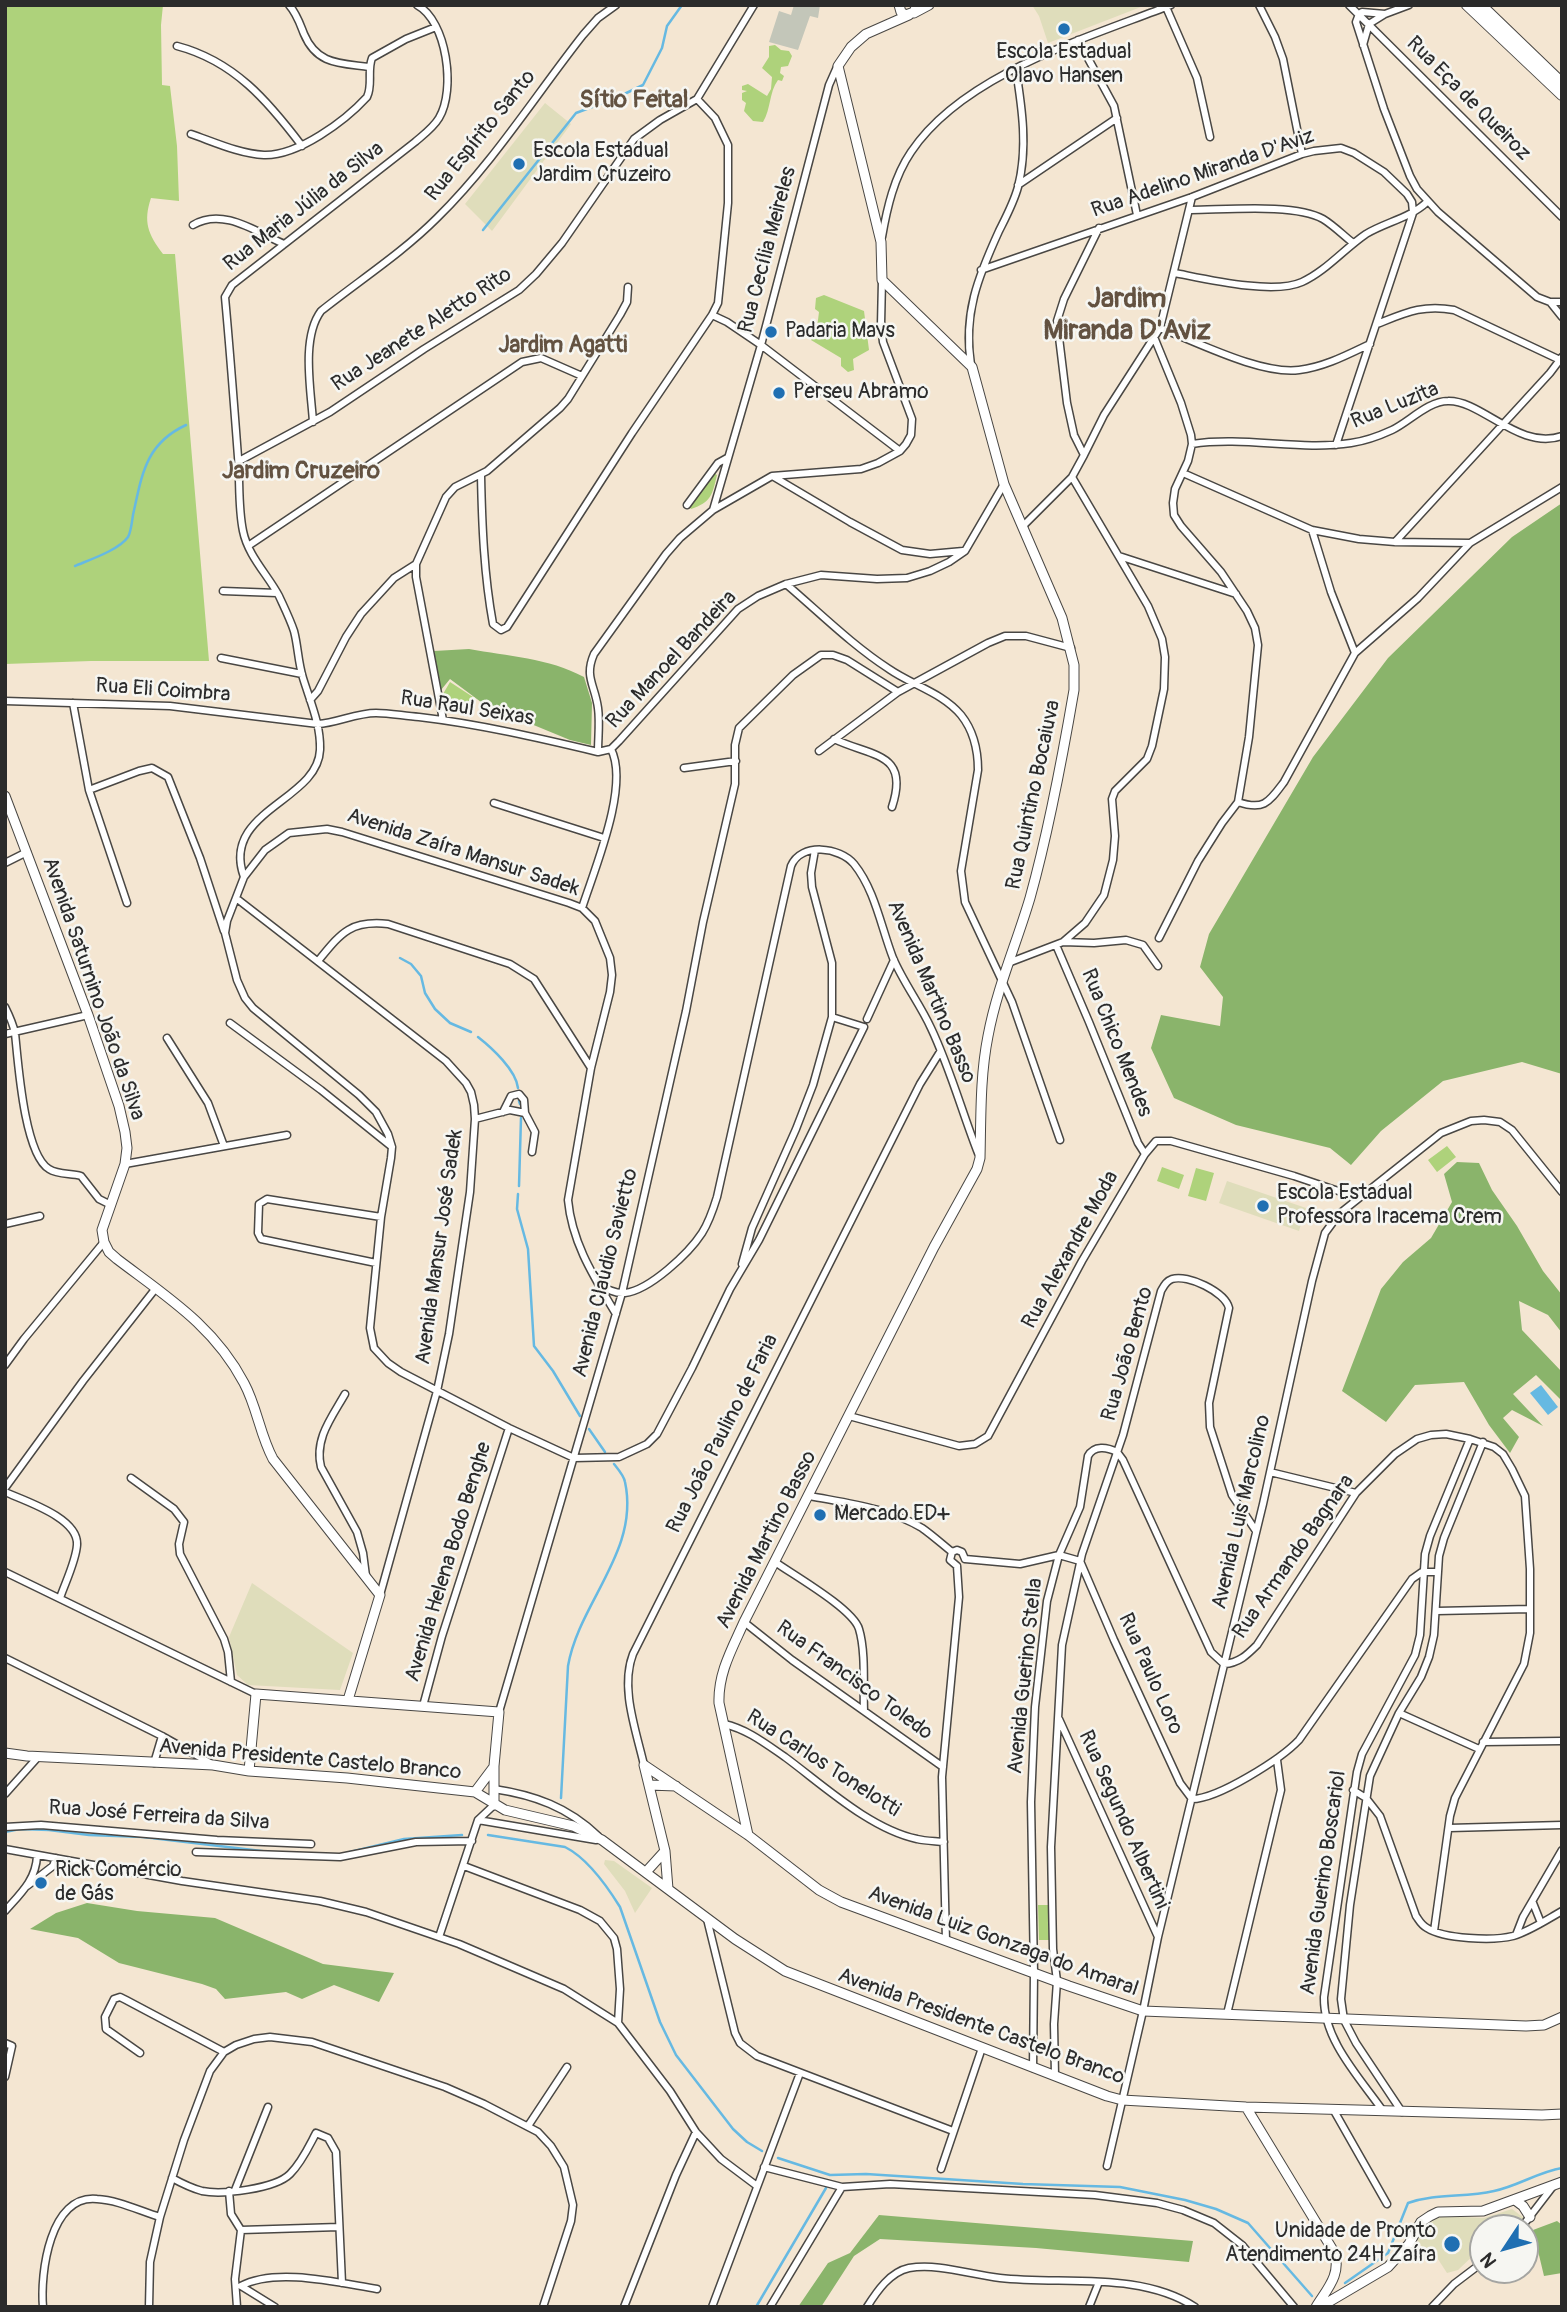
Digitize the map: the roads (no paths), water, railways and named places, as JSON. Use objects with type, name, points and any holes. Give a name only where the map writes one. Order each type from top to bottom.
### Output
[{"type":"main road","points":[[1467,5],[1562,95]]},
{"type":"main road","points":[[1481,5],[1562,83]]},
{"type":"street","points":[[289,5],[297,15],[310,47],[318,55],[330,61],[369,67]]},
{"type":"street","name":"Rua Maria Júlia da Silva","points":[[239,461],[226,293],[232,285],[415,142],[438,120],[447,84],[446,63],[436,26],[426,11],[417,5]]},
{"type":"street","name":"Rua Espírito Santo","points":[[313,422],[311,334],[321,311],[407,247],[439,217],[469,185],[583,35],[598,18],[616,5]]},
{"type":"street","name":"Rua Jeanete Aletto Rito","points":[[239,461],[313,422],[519,290],[562,243],[635,139],[660,120],[697,99],[754,5]]},
{"type":"street","points":[[913,11],[929,5]]},
{"type":"street","points":[[1259,5],[1283,59],[1301,153]]},
{"type":"street","name":"Rua Eça de Queiroz","points":[[1349,5],[1562,217]]},
{"type":"street","points":[[1363,47],[1369,24],[1385,14],[1409,5]]},
{"type":"street","points":[[598,752],[598,708],[588,671],[594,654],[680,538],[713,510],[772,475],[860,469],[900,451],[911,435],[912,419],[883,342],[880,325],[881,242],[887,210],[909,154],[948,109],[977,89],[1078,40],[1169,6],[1197,78],[1210,137]]},
{"type":"street","name":"Rua Cecília Meireles","points":[[899,8],[904,14],[913,11]]},
{"type":"street","name":"Rua Cecília Meireles","points":[[890,23],[898,16],[899,8]]},
{"type":"street","name":"Rua Cecília Meireles","points":[[713,510],[761,345],[827,94],[838,65],[851,47],[866,34],[913,11]]},
{"type":"street","points":[[1385,14],[1365,12],[1359,14],[1356,22],[1409,176],[1427,202],[1537,297],[1550,302],[1562,302]]},
{"type":"street","points":[[191,134],[246,152],[265,155],[302,146],[337,123],[367,97],[372,58],[436,26]]},
{"type":"street","points":[[1078,40],[1102,82],[1117,117],[1137,215]]},
{"type":"street","points":[[177,46],[210,58],[234,73],[266,102],[302,146]]},
{"type":"street","points":[[838,65],[881,242]]},
{"type":"street","points":[[1016,70],[1023,114],[1023,146],[1018,185],[975,287],[968,333],[972,367],[1004,484],[1023,526],[1072,477],[1104,415],[1160,328],[1191,210],[1192,197]]},
{"type":"street","points":[[481,475],[487,593],[493,624],[501,630],[507,627],[718,303],[728,203],[728,145],[715,118],[697,99]]},
{"type":"street","points":[[1018,185],[1117,117]]},
{"type":"street","name":"Rua Adelino Miranda D'Aviz","points":[[981,270],[1192,197],[1301,153],[1341,148],[1354,153],[1384,172],[1407,194],[1412,202],[1413,213]]},
{"type":"street","points":[[1175,273],[1276,288],[1292,286],[1318,272],[1353,243],[1378,227],[1413,213],[1427,202]]},
{"type":"street","points":[[1191,210],[1276,210],[1308,213],[1323,219],[1353,243]]},
{"type":"street","points":[[1336,445],[1413,213]]},
{"type":"street","points":[[193,225],[206,218],[217,217],[244,225],[284,244]]},
{"type":"street","points":[[1084,455],[1074,435],[1069,414],[1057,321],[1063,299],[1099,228]]},
{"type":"street","points":[[882,281],[972,367]]},
{"type":"street","points":[[443,720],[416,577],[416,564],[446,497],[456,488],[481,475],[560,408],[620,315],[627,302],[628,287]]},
{"type":"street","points":[[1550,302],[1562,317]]},
{"type":"street","points":[[1377,324],[1423,308],[1454,310],[1561,359],[1395,542]]},
{"type":"street","points":[[712,315],[761,345],[900,451]]},
{"type":"street","points":[[1160,328],[1248,362],[1280,370],[1297,371],[1318,367],[1370,344]]},
{"type":"street","points":[[1154,337],[1191,435],[1192,444],[1175,489],[1174,515],[1222,572],[1251,619],[1258,645],[1249,737],[1238,802],[1198,862],[1159,938]]},
{"type":"street","points":[[248,546],[522,362],[541,358],[582,376]]},
{"type":"street","name":"Rua Luzita","points":[[1192,444],[1235,441],[1336,445],[1369,440],[1392,430],[1435,404],[1446,401],[1467,405],[1519,433],[1548,439],[1562,436]]},
{"type":"street","points":[[687,505],[718,463],[727,458]]},
{"type":"street","points":[[239,461],[240,514],[244,534],[248,546],[277,593],[293,630],[302,674],[318,724],[320,749],[315,767],[243,840],[239,855],[244,877]]},
{"type":"street","points":[[1183,473],[1312,530],[1359,539],[1395,542],[1471,543]]},
{"type":"street","points":[[772,475],[849,522],[902,550],[930,554],[965,551]]},
{"type":"street","points":[[1060,944],[1085,923],[1104,895],[1113,860],[1115,836],[1112,799],[1115,791],[1147,759],[1158,728],[1164,689],[1165,657],[1162,639],[1149,606],[1072,477]]},
{"type":"street","name":"Rua Manoel Bandeira","points":[[611,749],[738,609],[758,596],[786,584],[821,575],[877,579],[907,578],[930,572],[965,551],[1004,484]]},
{"type":"street","points":[[1238,802],[1253,807],[1261,806],[1270,800],[1284,782],[1354,653],[1418,598],[1471,543],[1562,487]]},
{"type":"street","name":"Rua Quintino Bocaiuva","points":[[980,1158],[982,1086],[987,1038],[1002,979],[1046,839],[1074,690],[1071,648],[1062,618],[1023,526]]},
{"type":"street","points":[[1312,530],[1354,653]]},
{"type":"street","points":[[1119,556],[1236,594]]},
{"type":"street","points":[[310,700],[318,691],[345,636],[361,614],[394,578],[416,564]]},
{"type":"street","points":[[786,584],[868,654],[954,707],[969,728],[975,744],[978,770],[961,871],[962,890],[969,912],[1002,979],[1060,1140]]},
{"type":"street","points":[[223,591],[277,593]]},
{"type":"street","points":[[819,751],[898,692],[1005,636],[1026,636],[1071,648]]},
{"type":"street","name":"Avenida Claúdio Savietto","points":[[494,1805],[499,1712],[622,1293],[735,785],[737,736],[744,720],[821,655],[833,654],[847,660],[898,692]]},
{"type":"street","points":[[221,658],[302,674]]},
{"type":"street","name":"Rua Eli Coimbra","points":[[5,701],[170,706],[318,724]]},
{"type":"street","points":[[73,703],[89,790],[127,903]]},
{"type":"street","name":"Rua Raul Seixas","points":[[318,724],[374,713],[443,720],[598,752],[611,749]]},
{"type":"street","points":[[834,740],[887,760],[896,773],[897,781],[892,807]]},
{"type":"street","points":[[582,908],[614,804],[617,770],[611,749]]},
{"type":"street","points":[[684,768],[736,761]]},
{"type":"street","points":[[89,790],[152,768],[168,777],[200,858],[225,933],[229,956],[245,998],[253,1008],[359,1095],[376,1112],[388,1133],[392,1147],[381,1217],[370,1328],[374,1348],[401,1372],[574,1458],[619,1458],[647,1444],[657,1434],[741,1269],[759,1240],[866,1023],[894,960]]},
{"type":"street","name":"Avenida Saturnino João da Silva","points":[[5,796],[88,1015],[119,1106],[125,1132],[125,1164],[102,1230],[104,1242]]},
{"type":"street","points":[[494,803],[604,838]]},
{"type":"street","name":"Avenida Zaíra Mansur Sadek","points":[[225,933],[244,877],[265,850],[289,833],[327,829],[431,859],[582,908],[598,927],[610,958],[612,975],[591,1068],[568,1200],[569,1218],[576,1242],[616,1314]]},
{"type":"street","points":[[598,1284],[610,1291],[622,1293],[643,1286],[680,1259],[695,1242],[711,1215],[791,866],[800,854],[815,850],[811,873],[812,887],[832,963],[832,1017],[813,1085],[752,1228],[741,1269]]},
{"type":"street","name":"Avenida Martino Basso","points":[[748,1835],[719,1703],[724,1667],[744,1622],[934,1247],[972,1179],[980,1158],[940,1052],[927,1021],[894,960],[866,883],[852,862],[840,852],[815,850]]},
{"type":"street","points":[[5,863],[27,852]]},
{"type":"street","name":"Avenida Mansur José Sadek","points":[[236,898],[446,1061],[471,1092],[475,1119],[470,1192],[449,1334],[437,1391],[348,1700]]},
{"type":"street","points":[[318,961],[347,930],[358,924],[371,922],[388,924],[510,964],[534,979],[591,1068]]},
{"type":"street","points":[[1008,963],[1060,944],[1126,940],[1143,945],[1158,966]]},
{"type":"street","name":"Rua Chico Mendes","points":[[1060,944],[1089,1022],[1138,1143],[1145,1154]]},
{"type":"street","points":[[5,1007],[15,1031],[16,1058],[36,1153],[50,1170],[81,1176],[99,1199],[111,1205]]},
{"type":"street","points":[[5,1034],[88,1015]]},
{"type":"street","points":[[832,1017],[866,1023]]},
{"type":"street","points":[[230,1023],[321,1090],[392,1147]]},
{"type":"street","points":[[167,1038],[208,1103],[224,1146]]},
{"type":"street","name":"Rua João Paulino de Faria","points":[[668,1889],[665,1852],[630,1701],[628,1674],[633,1654],[920,1084],[940,1052]]},
{"type":"street","points":[[503,1111],[511,1097],[519,1094],[524,1100],[525,1113],[535,1132],[532,1152]]},
{"type":"street","points":[[475,1119],[503,1111],[516,1110],[525,1113]]},
{"type":"street","name":"Avenida Luis Marcolino","points":[[1107,2166],[1158,1937],[1325,1233],[1339,1214],[1441,1133],[1471,1121],[1500,1122],[1512,1130],[1562,1192]]},
{"type":"street","points":[[125,1164],[287,1135]]},
{"type":"street","points":[[1145,1154],[1156,1141],[1171,1142],[1294,1176],[1359,1198]]},
{"type":"street","name":"Rua Alexandre Moda","points":[[849,1416],[959,1446],[975,1444],[988,1436],[1082,1261],[1145,1154]]},
{"type":"street","points":[[376,1263],[261,1240],[258,1233],[259,1204],[267,1199],[381,1217]]},
{"type":"street","points":[[5,1224],[40,1216]]},
{"type":"street","points":[[5,1365],[104,1242],[109,1252],[117,1259],[190,1314],[214,1338],[246,1385],[273,1459],[380,1595]]},
{"type":"street","name":"Rua João Bento","points":[[1117,1452],[1161,1291],[1169,1280],[1176,1278],[1211,1288],[1224,1297],[1230,1308],[1209,1403],[1210,1427],[1233,1495],[1256,1531]]},
{"type":"street","points":[[60,1598],[77,1546],[73,1530],[61,1519],[5,1490],[83,1381],[156,1289]]},
{"type":"street","points":[[345,1394],[322,1435],[318,1456],[321,1467],[357,1532],[366,1578]]},
{"type":"street","name":"Avenida Helena Bodo Benghe","points":[[423,1706],[442,1636],[509,1428]]},
{"type":"street","name":"Rua Armando Bagnara","points":[[1224,1664],[1234,1663],[1257,1645],[1356,1493],[1395,1454],[1417,1439],[1446,1434],[1483,1442],[1503,1454],[1525,1496],[1530,1633],[1524,1664],[1455,1798],[1434,1931]]},
{"type":"street","name":"Avenida Guerino Boscariol","points":[[1383,2111],[1334,2040],[1325,2019],[1324,1997],[1353,1790],[1362,1754],[1415,1655],[1420,1635],[1422,1572],[1430,1536],[1470,1438]]},
{"type":"street","name":"Avenida Guerino Boscariol","points":[[1402,2112],[1356,2043],[1344,2020],[1341,1999],[1349,1919],[1370,1776],[1429,1657],[1434,1636],[1438,1572],[1444,1538],[1483,1442]]},
{"type":"street","name":"Avenida Guerino Stella","points":[[1033,2068],[1031,1802],[1033,1743],[1047,1601],[1059,1555],[1080,1507],[1090,1452],[1105,1447],[1117,1452],[1080,1561],[1062,1645],[1051,1847],[1053,1949],[1057,1981],[1055,2076]]},
{"type":"street","points":[[1117,1452],[1211,1652],[1224,1664]]},
{"type":"street","points":[[1270,1472],[1356,1493]]},
{"type":"street","points":[[131,1478],[166,1502],[184,1522],[179,1545],[180,1554],[224,1639],[231,1682]]},
{"type":"street","points":[[810,1496],[860,1506],[905,1520],[922,1528],[952,1552]]},
{"type":"street","points":[[952,1552],[962,1552],[965,1559]]},
{"type":"street","points":[[946,1941],[943,1767],[959,1597],[957,1566],[950,1560],[952,1552]]},
{"type":"street","points":[[965,1559],[1020,1564],[1059,1555],[1080,1561]]},
{"type":"street","points":[[957,1566],[965,1559]]},
{"type":"street","name":"Rua Paulo Loro","points":[[1080,1561],[1180,1783],[1192,1799]]},
{"type":"street","points":[[775,1562],[855,1620],[862,1639],[864,1711]]},
{"type":"street","points":[[5,1572],[256,1694],[499,1712]]},
{"type":"street","points":[[1192,1799],[1209,1797],[1277,1760],[1299,1740],[1416,1574],[1438,1572]]},
{"type":"street","points":[[1437,1611],[1530,1609]]},
{"type":"street","name":"Rua Francisco Toledo","points":[[744,1622],[792,1660],[943,1767]]},
{"type":"street","points":[[5,1658],[162,1736],[213,1765]]},
{"type":"street","points":[[249,1772],[256,1694]]},
{"type":"street","points":[[1399,1713],[1481,1746],[1562,1741]]},
{"type":"street","name":"Rua Segundo Albertini","points":[[1058,1717],[1158,1937]]},
{"type":"street","name":"Rua Carlos Tonelotti","points":[[724,1724],[741,1729],[765,1743],[865,1816],[917,1839],[944,1842]]},
{"type":"street","points":[[154,1763],[162,1736]]},
{"type":"street","name":"Avenida Presidente Castelo Branco","points":[[5,1753],[213,1765],[249,1772],[347,1778],[475,1792],[505,1810],[573,1826],[602,1840]]},
{"type":"street","points":[[5,1794],[38,1757]]},
{"type":"street","points":[[1227,2014],[1281,1790],[1277,1760]]},
{"type":"street","name":"Avenida Luiz Gonzaga do Amaral","points":[[644,1765],[748,1835],[819,1890],[841,1902],[1143,2011],[1526,2026],[1544,2025],[1562,2017]]},
{"type":"street","points":[[475,1792],[494,1766]]},
{"type":"street","points":[[649,1785],[678,1787]]},
{"type":"street","name":"Avenida Presidente Castelo Branco","points":[[494,1789],[550,1802],[585,1823],[602,1840],[707,1919],[785,1971],[1122,2100],[1402,2112],[1562,2114]]},
{"type":"street","points":[[1353,1790],[1366,1798],[1380,1816],[1421,1924],[1434,1931],[1492,1939],[1516,1935],[1562,1911]]},
{"type":"street","points":[[439,1937],[478,1821],[494,1805]]},
{"type":"street","name":"Avenida Presidente Castelo Branco","points":[[478,1821],[602,1840]]},
{"type":"street","name":"Rua José Ferreira da Silva","points":[[5,1826],[41,1825],[217,1840],[311,1844]]},
{"type":"street","points":[[1449,1828],[1562,1825]]},
{"type":"street","name":"Rua José Ferreira da Silva","points":[[196,1852],[340,1857],[416,1842],[472,1841]]},
{"type":"street","points":[[5,1849],[182,1881],[320,1900],[366,1912],[439,1937],[564,1989],[618,2023],[677,2100],[696,2132],[721,2159],[757,2186]]},
{"type":"street","points":[[1516,1935],[1523,1917],[1562,1850]]},
{"type":"street","points":[[646,1872],[665,1852]]},
{"type":"street","points":[[27,1886],[36,1870],[37,1856]]},
{"type":"street","points":[[5,1911],[27,1886],[53,1866],[56,1858]]},
{"type":"street","points":[[464,1866],[580,1910],[600,1921],[614,1938],[617,1949],[620,1989],[618,2023]]},
{"type":"street","points":[[1533,1903],[1541,1923]]},
{"type":"street","points":[[707,1919],[724,1994],[740,2043],[757,2056],[953,2131]]},
{"type":"street","points":[[140,2053],[106,2028],[105,2017],[114,1999],[120,1997],[127,2000],[224,2052]]},
{"type":"street","points":[[149,2307],[150,2262],[159,2217],[210,2071],[224,2052],[244,2041],[270,2037],[312,2042],[445,2087],[538,2132],[559,2156],[568,2179],[573,2205],[571,2221],[543,2307]]},
{"type":"street","points":[[5,2043],[12,2046],[5,2077]]},
{"type":"street","points":[[941,2169],[982,2048]]},
{"type":"street","points":[[528,2126],[567,2067]]},
{"type":"street","points":[[712,2307],[800,2073]]},
{"type":"street","points":[[237,2307],[242,2231],[231,2214],[232,2191],[268,2107]]},
{"type":"street","points":[[1246,2107],[1334,2252],[1337,2262],[1336,2275],[1322,2306]]},
{"type":"street","points":[[1333,2109],[1387,2204]]},
{"type":"street","points":[[624,2307],[676,2175],[696,2132]]},
{"type":"street","points":[[172,2178],[204,2191],[232,2191],[262,2186],[285,2179],[298,2164],[316,2133],[328,2138],[336,2151],[342,2283]]},
{"type":"street","points":[[764,2167],[842,2187],[890,2184],[1096,2195],[1157,2203],[1214,2223],[1242,2245],[1292,2304],[1302,2307]]},
{"type":"street","points":[[1533,2214],[1559,2183],[1562,2173]]},
{"type":"street","points":[[1322,2306],[1388,2267],[1409,2244],[1421,2222],[1430,2216],[1438,2212],[1483,2211],[1559,2183]]},
{"type":"street","points":[[770,2307],[842,2187]]},
{"type":"street","points":[[43,2307],[44,2270],[52,2240],[59,2219],[77,2201],[98,2199],[159,2217]]},
{"type":"street","points":[[1515,2200],[1528,2214]]},
{"type":"street","points":[[242,2231],[339,2227]]},
{"type":"street","points":[[867,2307],[890,2278],[906,2269],[915,2268],[1001,2278],[1099,2282],[1141,2287],[1183,2299],[1195,2307]]},
{"type":"street","points":[[1432,2307],[1469,2273]]},
{"type":"street","points":[[238,2284],[296,2276],[377,2289]]},
{"type":"street","points":[[1089,2307],[1099,2282]]},
{"type":"street","points":[[238,2284],[275,2307]]},
{"type":"street","points":[[1179,2307],[1183,2299]]},
{"type":"water","points":[[1541,1385],[1558,1407],[1548,1415],[1530,1393]]},
{"type":"waterway","points":[[483,230],[576,113],[643,85],[662,48],[667,26],[682,5]]},
{"type":"waterway","points":[[75,566],[111,550],[128,537],[139,487],[148,462],[162,441],[186,425]]},
{"type":"waterway","points":[[400,958],[411,964],[421,976],[425,993],[435,1009],[450,1023],[471,1032]]},
{"type":"waterway","points":[[478,1037],[508,1067],[518,1088]]},
{"type":"waterway","points":[[519,1186],[521,1118]]},
{"type":"waterway","points":[[518,1194],[517,1209],[528,1249],[534,1346],[553,1371],[580,1416]]},
{"type":"waterway","points":[[589,1429],[605,1452]]},
{"type":"waterway","points":[[561,1798],[568,1666],[574,1643],[624,1531],[627,1507],[625,1482],[614,1464]]},
{"type":"waterway","points":[[5,1832],[20,1829],[49,1830],[143,1837],[270,1852]]},
{"type":"waterway","points":[[346,1853],[404,1839],[462,1835]]},
{"type":"waterway","points":[[488,1835],[565,1847],[596,1873],[620,1907],[660,2022],[676,2055],[733,2129],[762,2151]]},
{"type":"waterway","points":[[778,2158],[830,2175],[866,2174],[1120,2187],[1185,2200],[1216,2209],[1248,2223],[1312,2296]]},
{"type":"waterway","points":[[1345,2283],[1388,2253],[1408,2203],[1494,2191],[1562,2168]]},
{"type":"waterway","points":[[756,2307],[826,2188]]},
{"type":"place","name":"Escola Estadual Olavo Hansen","points":[[1064,29]]},
{"type":"place","name":"Escola Estadual Jardim Cruzeiro","points":[[519,164]]},
{"type":"place","name":"Padaria Mavs","points":[[771,332]]},
{"type":"place","name":"Perseu Abramo","points":[[779,393]]},
{"type":"place","name":"Escola Estadual Professora Iracema Crem","points":[[1263,1206]]},
{"type":"place","name":"Mercado ED+","points":[[820,1515]]},
{"type":"place","name":"Rick Comércio de Gás","points":[[41,1883]]},
{"type":"place","name":"Unidade de Pronto Atendimento 24H Zaíra","points":[[1452,2244]]},
{"type":"district","name":"Sítio Feital","points":[[634,101]]},
{"type":"district","name":"Jardim Miranda D'Aviz","points":[[1127,316]]},
{"type":"district","name":"Jardim Agatti","points":[[563,346]]},
{"type":"district","name":"Jardim Cruzeiro","points":[[301,472]]}]
